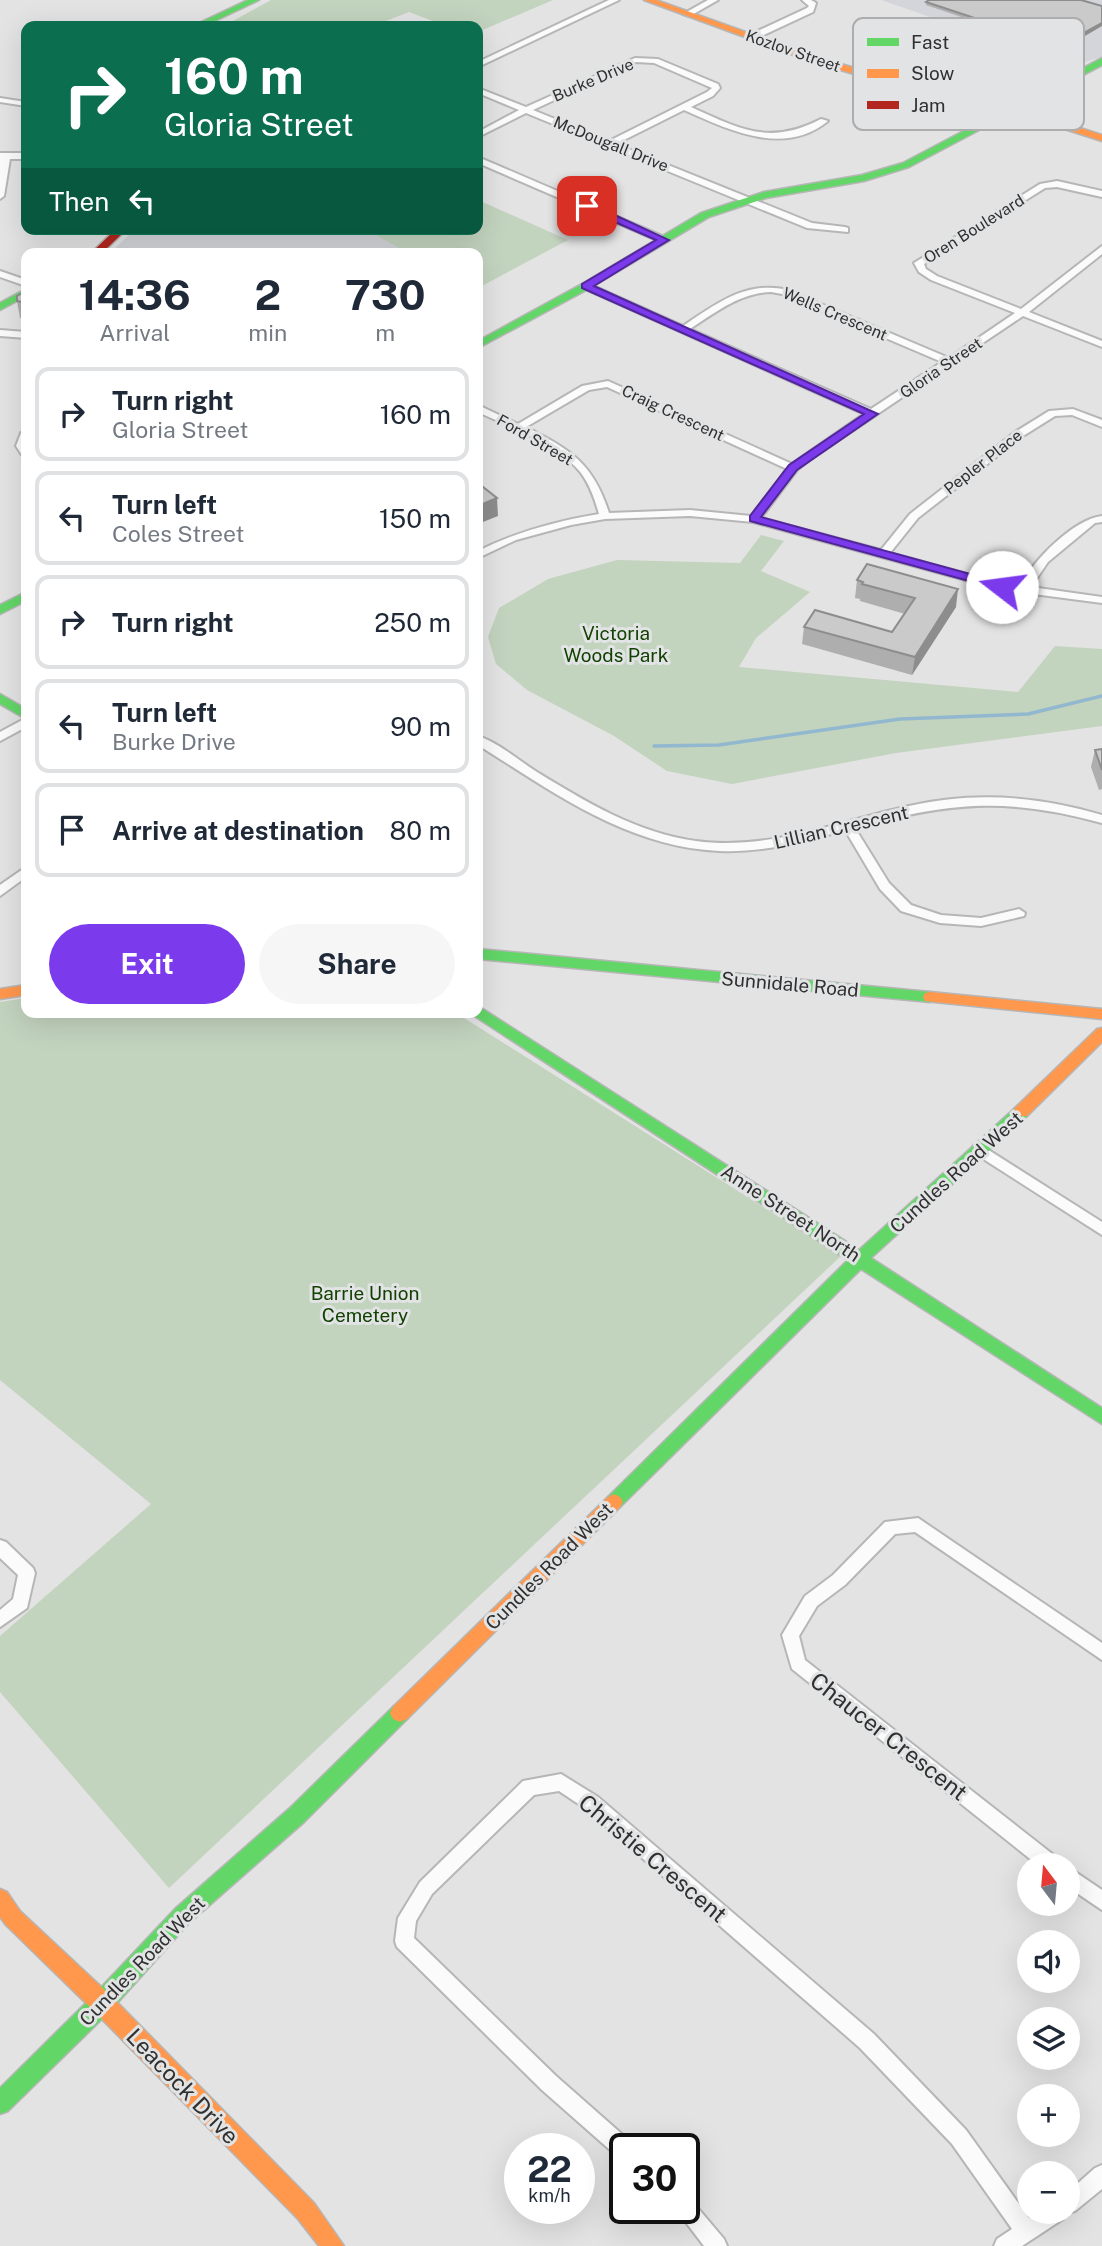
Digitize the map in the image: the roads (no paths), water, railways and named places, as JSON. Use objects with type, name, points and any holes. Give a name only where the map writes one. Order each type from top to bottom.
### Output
[{"type":"street","points":[[208,21],[255,0]]},
{"type":"street","points":[[483,63],[615,0]]},
{"type":"street","name":"Kozlov Street","points":[[648,0],[813,60],[853,71]]},
{"type":"street","points":[[687,14],[714,0]]},
{"type":"street","points":[[752,37],[810,10],[814,5],[806,0]]},
{"type":"street","name":"Burke Drive","points":[[483,132],[525,110],[631,62],[655,61],[715,86],[714,91],[609,144]]},
{"type":"street","points":[[1084,70],[1102,61]]},
{"type":"street","name":"McDougall Drive","points":[[483,92],[810,226],[845,230]]},
{"type":"street","points":[[0,100],[21,103]]},
{"type":"street","points":[[684,107],[743,132],[776,139],[809,131],[824,121]]},
{"type":"street","points":[[483,342],[586,286],[705,215],[743,200],[864,178],[906,166],[972,130]]},
{"type":"street","name":"Kozlov Street","points":[[1077,130],[1102,138]]},
{"type":"street","points":[[0,196],[3,157],[21,156]]},
{"type":"street","points":[[483,162],[664,240]]},
{"type":"street","name":"Oren Boulevard","points":[[1102,194],[1056,184],[1043,186],[919,263],[922,270],[934,278],[1102,344]]},
{"type":"street","points":[[101,248],[116,235]]},
{"type":"street","name":"Gloria Street","points":[[754,519],[793,468],[1090,265],[1102,249]]},
{"type":"street","points":[[0,274],[21,281]]},
{"type":"street","points":[[586,286],[873,414]]},
{"type":"street","name":"Wells Crescent","points":[[684,329],[749,290],[776,289],[951,362]]},
{"type":"street","points":[[0,307],[21,295]]},
{"type":"street","points":[[0,333],[21,335]]},
{"type":"street","name":"Craig Crescent","points":[[518,428],[586,388],[608,384],[793,468]]},
{"type":"street","name":"Ford Street","points":[[483,410],[553,447],[584,470],[596,490],[605,516]]},
{"type":"street","name":"Pepler Place","points":[[883,555],[914,516],[1018,434],[1053,413],[1073,412],[1102,424]]},
{"type":"street","points":[[483,552],[539,528],[605,516],[690,513],[754,519],[1002,587],[1102,600]]},
{"type":"street","points":[[1025,589],[1028,579],[1044,560],[1092,520],[1102,519]]},
{"type":"street","points":[[0,610],[21,599]]},
{"type":"street","points":[[0,698],[21,712]]},
{"type":"street","points":[[0,737],[21,725]]},
{"type":"street","name":"Lillian Crescent","points":[[483,743],[611,820],[651,835],[696,845],[746,847],[790,842],[956,801],[994,799],[1031,802],[1072,808],[1102,818]]},
{"type":"street","points":[[848,826],[884,886],[906,908],[940,919],[981,922],[1019,913]]},
{"type":"street","points":[[0,892],[21,875]]},
{"type":"street","name":"Sunnidale Road","points":[[483,954],[1102,1014]]},
{"type":"street","points":[[0,994],[21,991]]},
{"type":"street","name":"Anne Street North","points":[[483,1015],[861,1258],[1102,1417]]},
{"type":"street","name":"Cundles Road West","points":[[0,2103],[102,2003],[182,1916],[297,1815],[861,1258],[1014,1119],[1102,1033]]},
{"type":"street","points":[[979,1149],[1102,1229]]},
{"type":"street","name":"Chaucer Crescent","points":[[1038,1853],[798,1664],[790,1635],[811,1601],[839,1580],[891,1527],[918,1525],[1102,1652]]},
{"type":"street","points":[[0,1547],[27,1573],[21,1603],[0,1620]]},
{"type":"street","name":"Christie Crescent","points":[[609,2136],[549,2083],[404,1941],[407,1918],[426,1888],[529,1787],[561,1782],[592,1803],[867,2041],[959,2137],[1027,2232]]},
{"type":"street","points":[[1080,1885],[1102,1901]]},
{"type":"street","name":"Leacock Drive","points":[[0,1899],[13,1918],[102,2003],[306,2211],[333,2246]]},
{"type":"street","points":[[1080,2195],[1102,2175]]},
{"type":"street","points":[[698,2224],[717,2246]]},
{"type":"street","points":[[1004,2246],[1039,2224]]},
{"type":"waterway","points":[[654,746],[719,745],[900,719],[1028,714],[1102,696]]},
{"type":"park label","name":"Victoria Woods Park","points":[[616,644]]},
{"type":"park label","name":"Barrie Union Cemetery","points":[[365,1304]]}]
